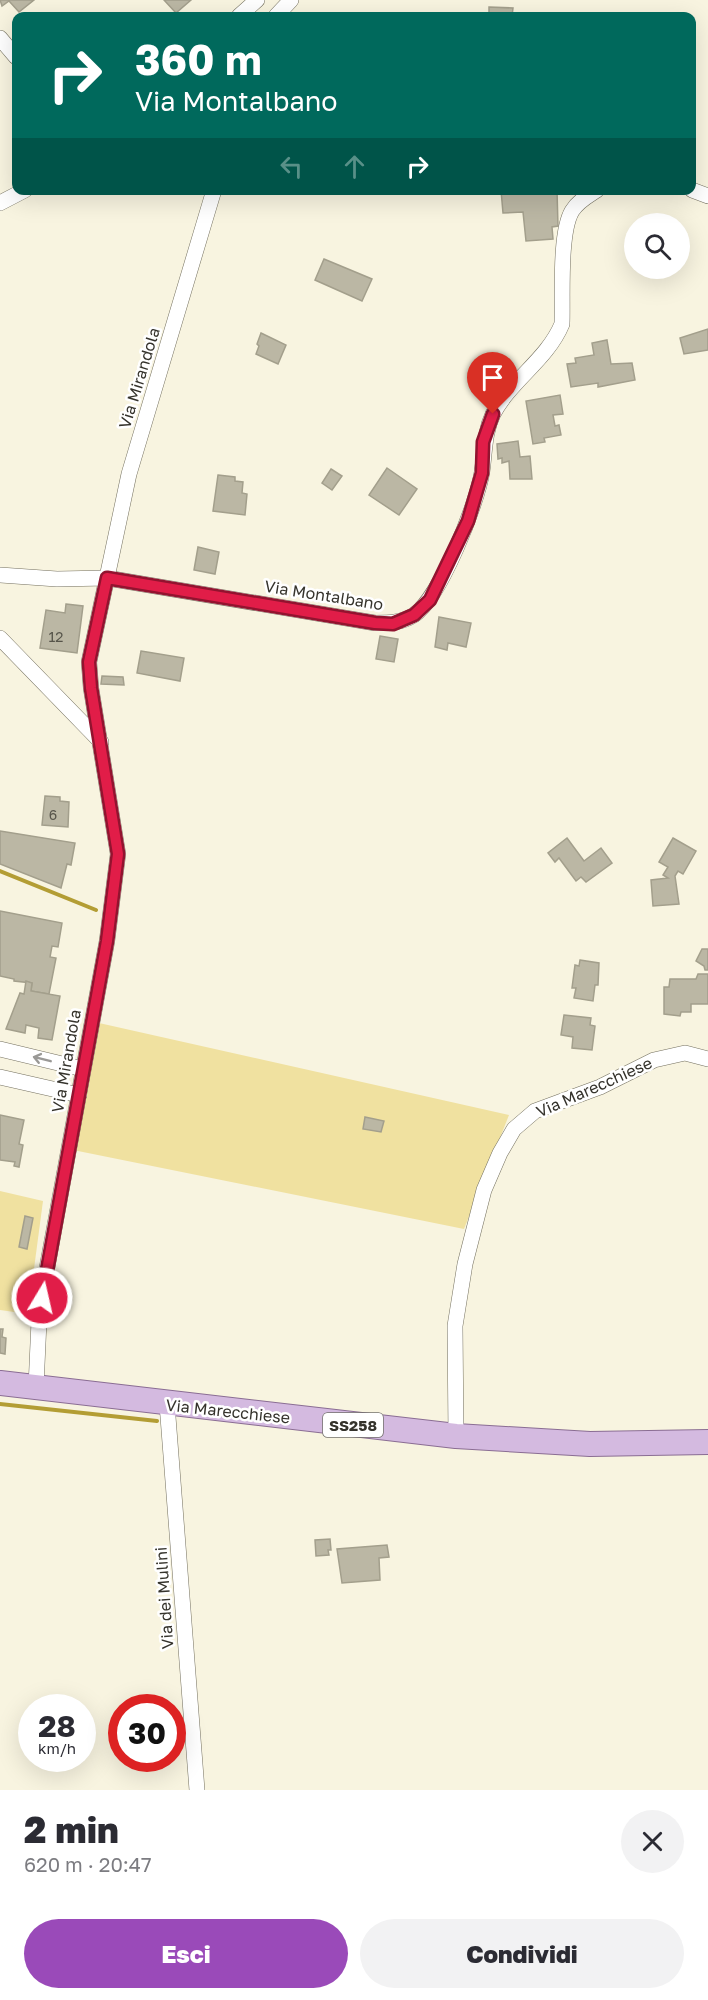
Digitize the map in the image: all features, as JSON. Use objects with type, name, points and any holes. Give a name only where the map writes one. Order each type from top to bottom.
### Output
[{"type":"main road","name":"Via Marecchiese","points":[[0,1383],[456,1436],[590,1444],[708,1442]]},
{"type":"street","points":[[243,12],[257,0]]},
{"type":"street","points":[[280,12],[291,0]]},
{"type":"street","points":[[0,38],[12,52]]},
{"type":"street","points":[[0,203],[15,195]]},
{"type":"street","name":"Via Mirandola","points":[[36,1387],[39,1321],[45,1279],[107,941],[118,854],[91,688],[89,662],[129,474],[213,195]]},
{"type":"street","name":"Via Montalbano","points":[[107,578],[375,623],[393,624],[414,615],[430,600],[468,521],[482,473],[483,442],[493,414],[510,390],[556,338],[562,324],[566,230],[572,211],[588,195]]},
{"type":"street","points":[[0,575],[57,579],[107,578]]},
{"type":"street","points":[[0,638],[101,742]]},
{"type":"street","points":[[0,1049],[83,1069]]},
{"type":"street","name":"Via Marecchiese","points":[[456,1436],[455,1326],[465,1264],[484,1190],[500,1153],[514,1129],[535,1111],[600,1087],[654,1060],[685,1053],[708,1059]]},
{"type":"street","points":[[0,1077],[79,1095]]},
{"type":"street","name":"Via dei Mulini","points":[[167,1404],[197,1790]]},
{"type":"shaded area","points":[[99,1023],[509,1115],[464,1229],[73,1150]]},
{"type":"shaded area","points":[[0,1191],[43,1201],[28,1314],[0,1310]]},
{"type":"building","points":[[0,0],[34,0],[19,12],[9,1],[2,6]]},
{"type":"building","points":[[164,0],[191,0],[177,12]]},
{"type":"building","points":[[489,7],[513,8],[512,12],[489,12]]},
{"type":"building","points":[[501,195],[557,195],[558,226],[552,227],[553,239],[526,241],[523,212],[503,213]]},
{"type":"building","points":[[324,259],[372,279],[362,301],[315,280]]},
{"type":"building","points":[[708,329],[708,350],[684,354],[680,338]]},
{"type":"building","points":[[261,333],[286,345],[278,364],[256,354]]},
{"type":"building","points":[[607,340],[611,364],[632,363],[635,380],[598,387],[598,383],[571,387],[567,364],[576,363],[575,358],[594,355],[592,343]]},
{"type":"building","points":[[560,395],[563,414],[553,415],[555,426],[559,425],[561,435],[544,438],[545,442],[533,444],[526,401]]},
{"type":"building","points":[[518,441],[520,457],[530,456],[532,479],[510,479],[509,461],[502,463],[502,458],[498,459],[497,444]]},
{"type":"building","points":[[387,468],[417,489],[399,515],[369,495]]},
{"type":"building","points":[[331,469],[342,476],[332,490],[322,483]]},
{"type":"building","points":[[218,475],[235,477],[235,481],[243,482],[242,493],[247,494],[245,515],[213,511]]},
{"type":"building","points":[[198,547],[219,552],[215,574],[194,570]]},
{"type":"building","points":[[66,604],[83,606],[77,653],[40,648],[46,610],[65,613]]},
{"type":"building","points":[[439,617],[471,623],[466,647],[448,643],[447,650],[435,647]]},
{"type":"building","points":[[380,636],[398,639],[394,662],[376,659]]},
{"type":"building","points":[[141,651],[184,658],[180,681],[137,673]]},
{"type":"building","points":[[102,676],[123,677],[124,685],[101,684]]},
{"type":"building","points":[[45,796],[60,797],[60,801],[69,802],[68,827],[42,825]]},
{"type":"building","points":[[0,831],[75,843],[71,865],[67,864],[61,888],[0,864]]},
{"type":"building","points":[[567,838],[584,861],[601,848],[612,863],[586,882],[581,877],[576,881],[559,858],[555,862],[548,853]]},
{"type":"building","points":[[673,838],[696,851],[683,874],[678,871],[675,876],[679,904],[653,906],[651,880],[668,878],[663,875],[668,867],[659,862]]},
{"type":"building","points":[[0,911],[62,923],[58,947],[52,946],[50,957],[56,958],[49,994],[31,991],[32,983],[14,981],[14,979],[0,976]]},
{"type":"building","points":[[702,949],[708,949],[708,970],[696,961]]},
{"type":"building","points":[[580,960],[599,963],[598,985],[595,985],[593,1001],[574,998],[576,988],[572,988],[575,965],[579,966]]},
{"type":"building","points":[[698,974],[708,974],[708,1004],[691,1004],[691,1012],[681,1012],[680,1016],[664,1014],[664,987],[669,987],[670,979],[696,979]]},
{"type":"building","points":[[26,981],[32,983],[31,991],[60,996],[52,1040],[38,1038],[39,1028],[26,1025],[25,1033],[6,1029],[20,993],[24,994]]},
{"type":"building","points":[[564,1015],[591,1018],[590,1025],[595,1026],[592,1050],[572,1048],[573,1037],[561,1035]]},
{"type":"building","points":[[0,1115],[24,1120],[19,1144],[23,1145],[19,1167],[14,1166],[15,1162],[0,1160]]},
{"type":"building","points":[[365,1117],[384,1121],[381,1132],[363,1129]]},
{"type":"building","points":[[25,1216],[33,1218],[27,1249],[19,1247]]},
{"type":"building","points":[[0,1329],[3,1329],[2,1337],[6,1338],[5,1354],[0,1353]]},
{"type":"building","points":[[330,1539],[329,1555],[316,1556],[315,1540]]},
{"type":"building","points":[[387,1545],[389,1557],[379,1558],[380,1580],[342,1583],[337,1549]]},
{"type":"waterway","points":[[0,871],[96,910]]},
{"type":"waterway","points":[[0,1404],[157,1421]]},
{"type":"route","points":[[42,1298],[107,941],[118,854],[91,688],[89,662],[107,578],[375,623],[393,624],[414,615],[430,600],[468,521],[482,473],[483,442],[493,414]]}]
